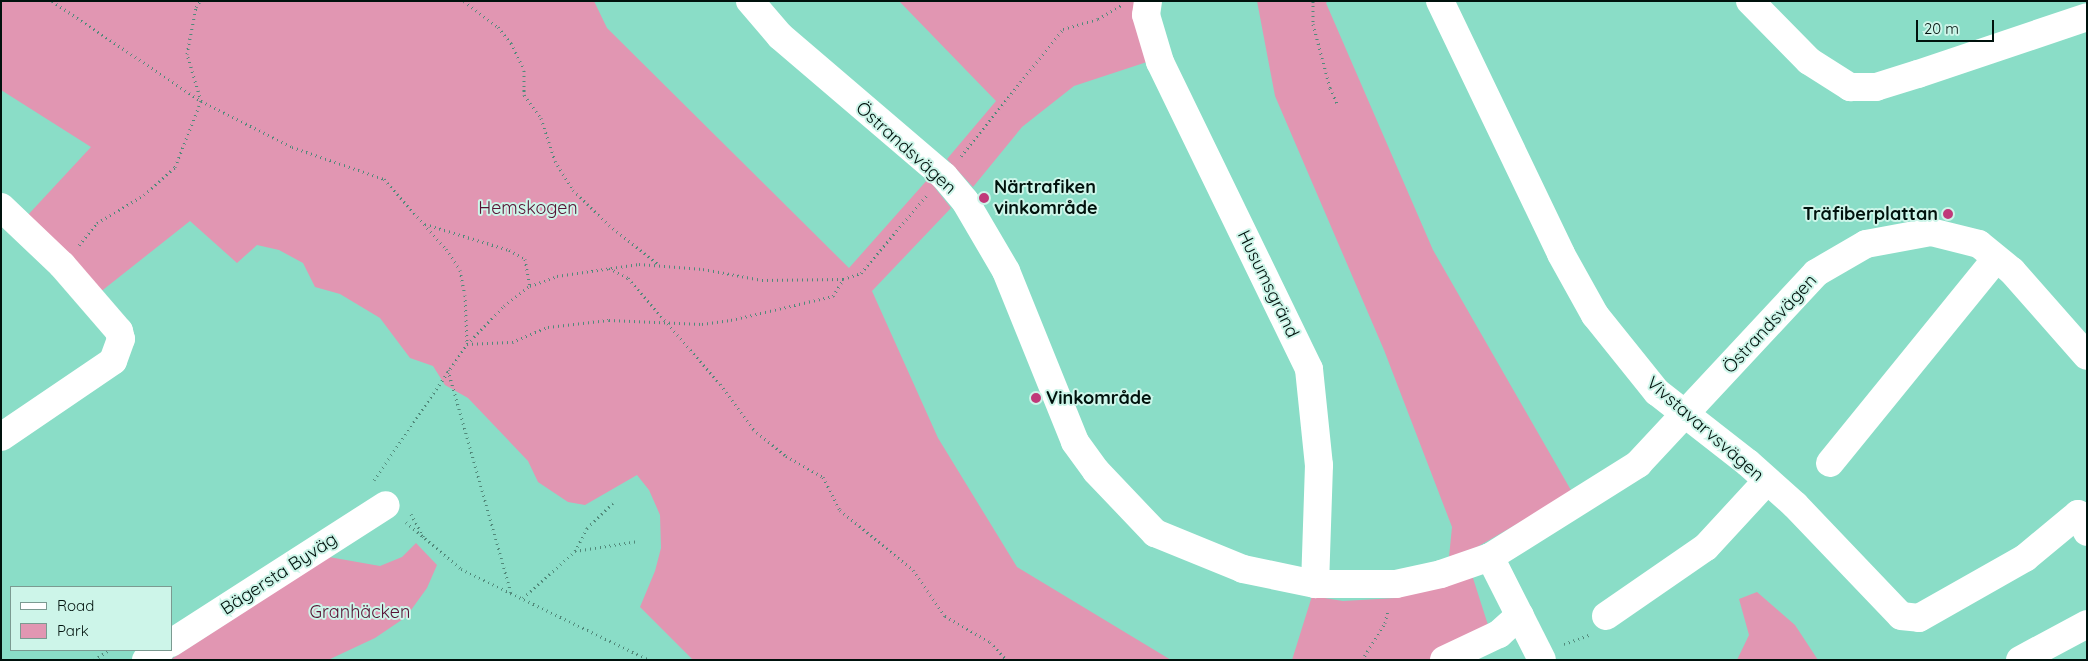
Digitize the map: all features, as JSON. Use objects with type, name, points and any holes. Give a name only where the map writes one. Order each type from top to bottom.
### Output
[{"type":"street","name":"Östrandsvägen","points":[[750,1],[780,36],[944,176],[965,201],[1006,271],[1076,442],[1107,484],[1155,533],[1243,569],[1315,584],[1396,584],[1441,574],[1490,557],[1638,464],[1816,273],[1866,244],[1931,232],[1979,244],[2012,271],[2087,356]]},
{"type":"street","name":"Husumsgränd","points":[[1148,1],[1146,15],[1160,62],[1310,369],[1319,465],[1315,584]]},
{"type":"street","name":"Vivstavarvsvägen","points":[[1440,1],[1557,245],[1595,315],[1657,392],[1748,464],[1766,482],[1795,505],[1901,616],[1920,618],[2026,558],[2082,523]]},
{"type":"street","points":[[1750,1],[1809,61],[1850,87],[1876,87],[1901,80],[2087,17]]},
{"type":"street","points":[[1,207],[62,265],[119,331],[121,339],[113,361],[1,437]]},
{"type":"street","points":[[1830,463],[1996,259]]},
{"type":"street","points":[[1606,616],[1706,547],[1766,482]]},
{"type":"street","name":"Bägersta Byväg","points":[[172,642],[379,494]]},
{"type":"street","points":[[1490,557],[1541,657]]},
{"type":"street","points":[[1444,660],[1499,634],[1520,614]]},
{"type":"street","points":[[2020,660],[2087,624]]},
{"type":"street","points":[[146,660],[160,651]]},
{"type":"path","points":[[52,1],[201,101],[292,147],[384,179],[425,224],[460,270],[465,295],[467,344]]},
{"type":"path","points":[[62,265],[97,223],[144,195],[175,167],[201,101],[187,54],[196,7],[200,1]]},
{"type":"path","points":[[464,1],[498,27],[511,43],[524,70],[524,95],[541,118],[554,161],[573,190],[609,225],[660,266]]},
{"type":"path","points":[[649,660],[461,569],[379,494],[448,369],[467,344],[504,306],[530,286],[558,276],[609,268],[660,266],[703,269],[762,280],[843,279],[861,273],[944,176],[1063,29],[1098,19],[1128,1]]},
{"type":"path","points":[[1313,1],[1313,24],[1330,88],[1337,103]]},
{"type":"path","points":[[425,224],[524,259],[530,286]]},
{"type":"path","points":[[609,268],[628,278],[663,321],[720,384],[753,429],[786,456],[824,477],[840,510],[913,570],[945,616],[990,642],[1007,660]]},
{"type":"path","points":[[467,344],[512,342],[548,327],[609,320],[702,324],[767,313],[833,296],[843,279]]},
{"type":"path","points":[[448,369],[511,593]]},
{"type":"path","points":[[523,598],[575,551],[587,528],[613,503]]},
{"type":"path","points":[[575,551],[638,541]]},
{"type":"path","points":[[1362,660],[1385,623],[1396,584]]},
{"type":"path","points":[[1541,657],[1590,635],[1606,616]]},
{"type":"path","points":[[94,660],[108,651]]},
{"type":"green space","name":"Hemskogen","points":[[1,1],[594,1],[607,28],[849,268],[928,179],[951,208],[872,291],[938,438],[1017,567],[1171,660],[693,660],[640,607],[655,571],[661,548],[660,515],[649,490],[637,475],[585,505],[568,502],[538,482],[528,461],[468,398],[445,385],[433,366],[410,358],[380,318],[340,294],[315,287],[303,263],[279,250],[257,245],[237,263],[190,221],[99,293],[26,217],[91,147],[1,90]]},
{"type":"green space","points":[[899,1],[1148,1],[1153,60],[1074,86],[1022,127],[973,187],[947,159],[996,101]]},
{"type":"green space","points":[[1257,1],[1328,1],[1326,3],[1433,250],[1572,492],[1477,547],[1449,557],[1452,527],[1384,350],[1275,96]]},
{"type":"green space","name":"Granhäcken","points":[[416,543],[437,565],[427,588],[406,617],[375,638],[328,660],[170,660],[329,557],[380,566],[402,557]]},
{"type":"green space","points":[[1472,575],[1488,625],[1435,660],[1292,660],[1312,596],[1343,601],[1396,598]]},
{"type":"green space","points":[[1757,592],[1795,625],[1818,660],[1737,660],[1749,635],[1739,599]]},
{"type":"place","name":"Närtrafiken vinkområde","points":[[984,198]]},
{"type":"place","name":"Träfiberplattan","points":[[1948,214]]},
{"type":"place","name":"Vinkområde","points":[[1036,398]]}]
